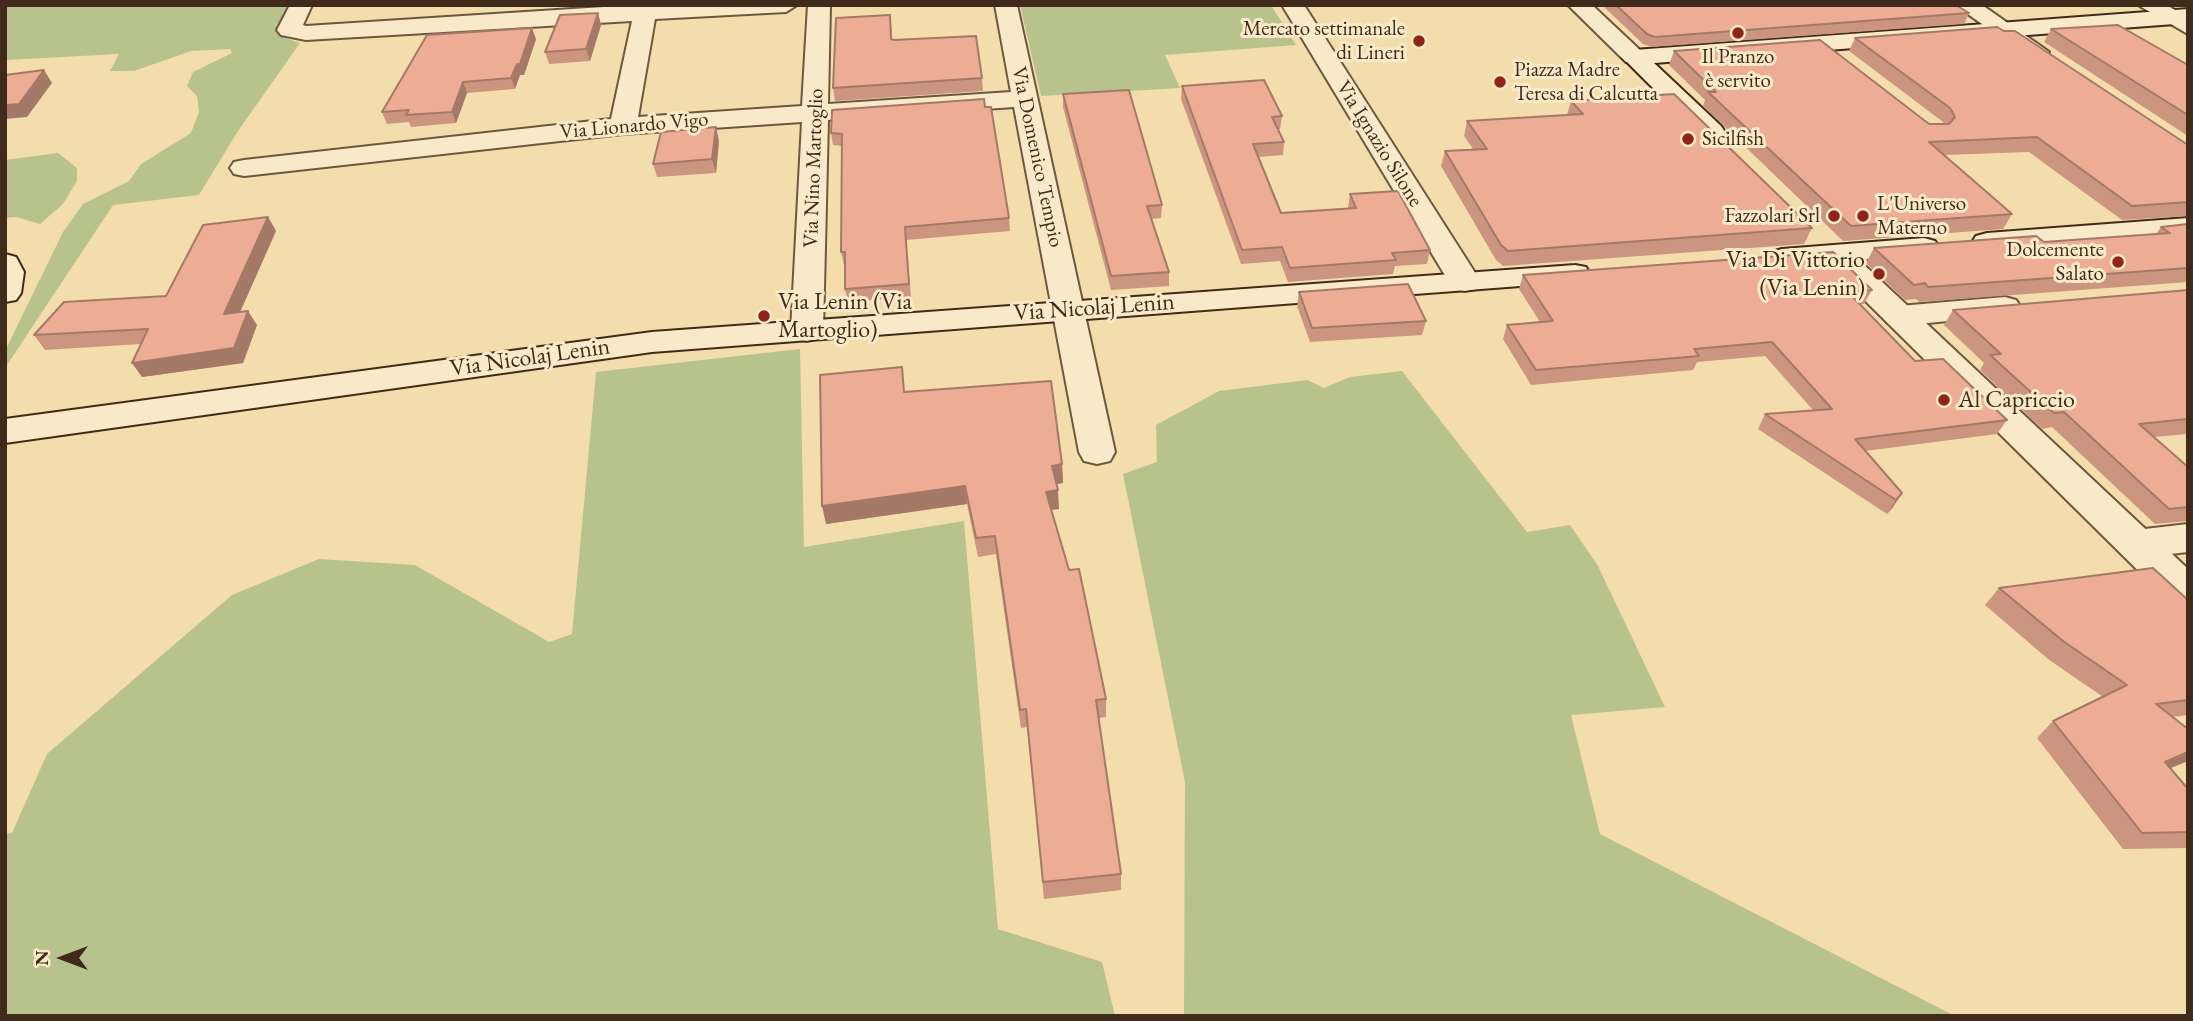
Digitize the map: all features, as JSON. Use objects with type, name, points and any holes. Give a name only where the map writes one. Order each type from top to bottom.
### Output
[{"type":"street","points":[[301,5],[289,30],[306,33],[645,9],[786,5]]},
{"type":"street","name":"Via Nino Martoglio","points":[[807,331],[819,5]]},
{"type":"street","name":"Via Domenico Tempio","points":[[1006,5],[1097,452]]},
{"type":"street","name":"Via Ignazio Silone","points":[[1293,5],[1465,282]]},
{"type":"street","points":[[1579,5],[1734,153]]},
{"type":"street","points":[[1966,5],[2053,63]]},
{"type":"street","points":[[2149,5],[2182,20]]},
{"type":"street","points":[[623,125],[645,9]]},
{"type":"street","points":[[1634,57],[2182,20]]},
{"type":"street","points":[[1819,43],[1851,68]]},
{"type":"street","name":"Via Lionardo Vigo","points":[[244,168],[623,125],[1025,99]]},
{"type":"street","points":[[1808,227],[2188,594]]},
{"type":"street","points":[[1746,261],[2188,227]]},
{"type":"street","points":[[5,263],[9,272],[5,293]]},
{"type":"street","name":"Via Nicolaj Lenin","points":[[5,431],[652,341],[1599,272]]},
{"type":"street","points":[[1899,316],[2036,305]]},
{"type":"street","points":[[2136,544],[2188,538]]},
{"type":"green space","points":[[5,5],[294,5],[279,36],[300,43],[238,131],[199,195],[113,205],[5,368],[5,351],[63,232],[83,204],[129,181],[141,164],[191,133],[199,112],[197,96],[187,86],[193,72],[232,53],[230,49],[191,51],[134,71],[110,71],[119,54],[5,60]]},
{"type":"green space","points":[[1020,5],[1271,5],[1296,45],[1165,55],[1180,88],[1041,96]]},
{"type":"green space","points":[[58,153],[77,168],[77,181],[63,204],[40,224],[16,217],[5,218],[5,160]]},
{"type":"green space","points":[[800,349],[804,547],[964,521],[998,929],[1102,962],[1115,1016],[5,1016],[5,834],[12,833],[47,754],[232,595],[319,559],[415,565],[549,642],[572,634],[596,372]]},
{"type":"green space","points":[[1402,371],[1527,532],[1570,525],[1598,566],[1665,707],[1571,715],[1600,834],[1955,1016],[1184,1016],[1185,782],[1123,474],[1157,462],[1156,425],[1219,391],[1307,380],[1324,388],[1350,377]]},
{"type":"building","points":[[1616,5],[1956,5],[1969,13],[1655,37],[1647,34]]},
{"type":"building","points":[[598,13],[586,49],[545,52],[560,15]]},
{"type":"building","points":[[890,15],[891,39],[894,40],[976,36],[982,78],[833,88],[836,18]]},
{"type":"building","points":[[2118,25],[2188,65],[2188,115],[2051,29]]},
{"type":"building","points":[[1997,27],[2004,31],[2015,31],[2188,145],[2188,202],[2132,206],[2037,137],[1929,142],[2012,214],[1851,226],[1708,92],[1716,92],[1674,51],[1820,40],[1929,124],[1949,124],[1955,117],[1950,108],[1855,38]]},
{"type":"building","points":[[532,28],[520,64],[517,64],[511,78],[463,82],[452,112],[406,115],[409,110],[382,112],[427,35]]},
{"type":"building","points":[[44,70],[19,104],[5,105],[5,75]]},
{"type":"building","points":[[1264,80],[1282,116],[1272,117],[1284,142],[1253,144],[1281,213],[1356,208],[1350,194],[1398,191],[1430,250],[1392,253],[1396,260],[1290,268],[1282,247],[1242,250],[1182,86]]},
{"type":"building","points":[[1129,90],[1162,205],[1147,206],[1169,272],[1111,276],[1063,94]]},
{"type":"building","points":[[1674,94],[1812,228],[1508,251],[1501,245],[1445,151],[1487,149],[1467,121],[1583,114],[1571,101]]},
{"type":"building","points":[[984,99],[985,107],[991,107],[1009,218],[905,227],[909,284],[845,289],[845,252],[841,252],[842,134],[831,133],[832,110]]},
{"type":"building","points":[[716,127],[712,159],[653,164],[661,132]]},
{"type":"building","points":[[268,217],[224,314],[248,311],[234,348],[132,363],[148,329],[34,335],[64,302],[166,296],[203,225]]},
{"type":"building","points":[[2188,224],[2188,268],[1928,287],[1925,283],[1914,285],[1874,248],[2036,236],[2044,242],[2170,233],[2161,227]]},
{"type":"building","points":[[1833,252],[1872,290],[1848,292],[1915,361],[1943,359],[2007,420],[1855,439],[1902,493],[1896,500],[1765,414],[1832,409],[1772,342],[1694,349],[1699,356],[1536,370],[1507,325],[1553,321],[1523,275]]},
{"type":"building","points":[[1408,284],[1426,321],[1312,328],[1299,292]]},
{"type":"building","points":[[2188,290],[2188,419],[2139,424],[2188,467],[2188,507],[2169,509],[2064,412],[2054,413],[1990,355],[2001,354],[1953,310]]},
{"type":"building","points":[[902,367],[904,392],[1051,381],[1062,464],[1052,466],[1058,490],[1046,492],[1069,570],[1079,569],[1106,699],[1096,700],[1121,874],[1043,882],[1026,709],[1020,710],[995,536],[976,538],[965,486],[822,506],[820,375]]},
{"type":"building","points":[[2153,568],[2188,600],[2188,700],[2156,704],[2188,729],[2188,752],[2165,762],[2188,789],[2188,832],[2142,833],[2053,721],[2127,685],[2063,641],[1999,588]]},
{"type":"place","name":"Il Pranzo è servito","points":[[1738,33]]},
{"type":"place","name":"Mercato settimanale di Lineri","points":[[1419,41]]},
{"type":"place","name":"Piazza Madre Teresa di Calcutta","points":[[1500,82]]},
{"type":"place","name":"Sicilfish","points":[[1688,139]]},
{"type":"place","name":"Fazzolari Srl","points":[[1834,216]]},
{"type":"place","name":"L'Universo Materno","points":[[1863,216]]},
{"type":"place","name":"Dolcemente Salato","points":[[2118,262]]},
{"type":"place","name":"Via Di Vittorio (Via Lenin)","points":[[1879,274]]},
{"type":"place","name":"Via Lenin (Via Martoglio)","points":[[764,316]]},
{"type":"place","name":"Al Capriccio","points":[[1944,400]]}]
